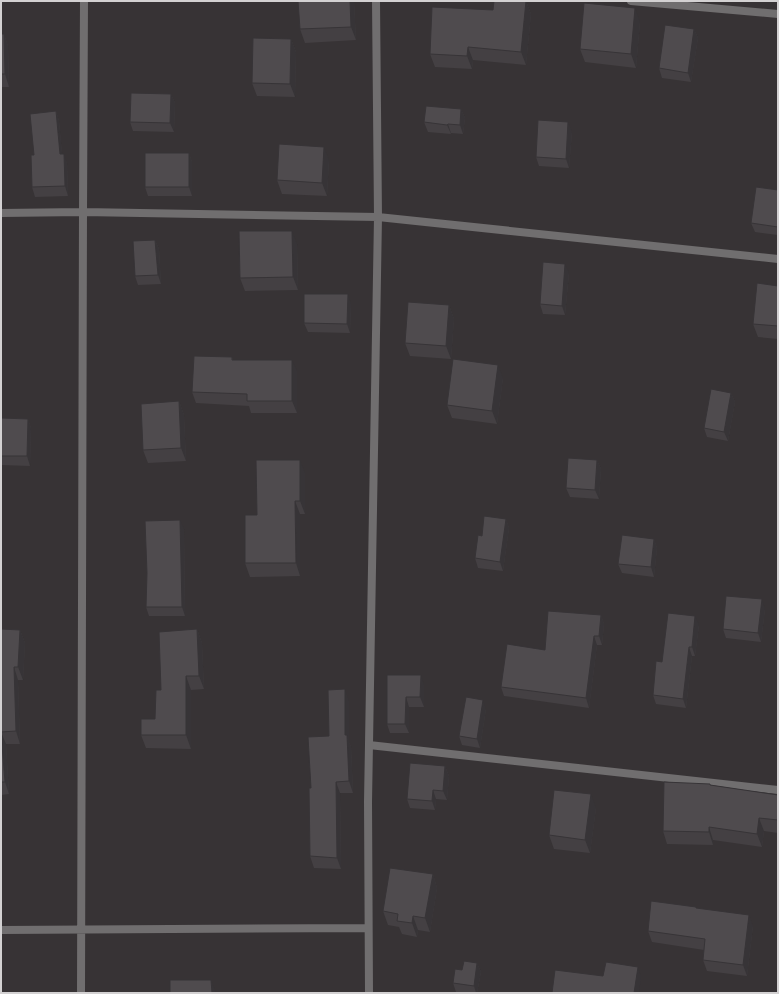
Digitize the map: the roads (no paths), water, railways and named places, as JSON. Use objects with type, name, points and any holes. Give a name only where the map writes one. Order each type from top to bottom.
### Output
[{"type":"street","points":[[81,993],[84,1]]},
{"type":"street","points":[[369,993],[369,745],[378,217],[376,1]]},
{"type":"street","points":[[631,1],[778,14]]},
{"type":"street","points":[[1,213],[83,212],[378,217],[778,259]]},
{"type":"street","points":[[369,745],[778,790]]},
{"type":"street","points":[[1,930],[368,928]]}]
